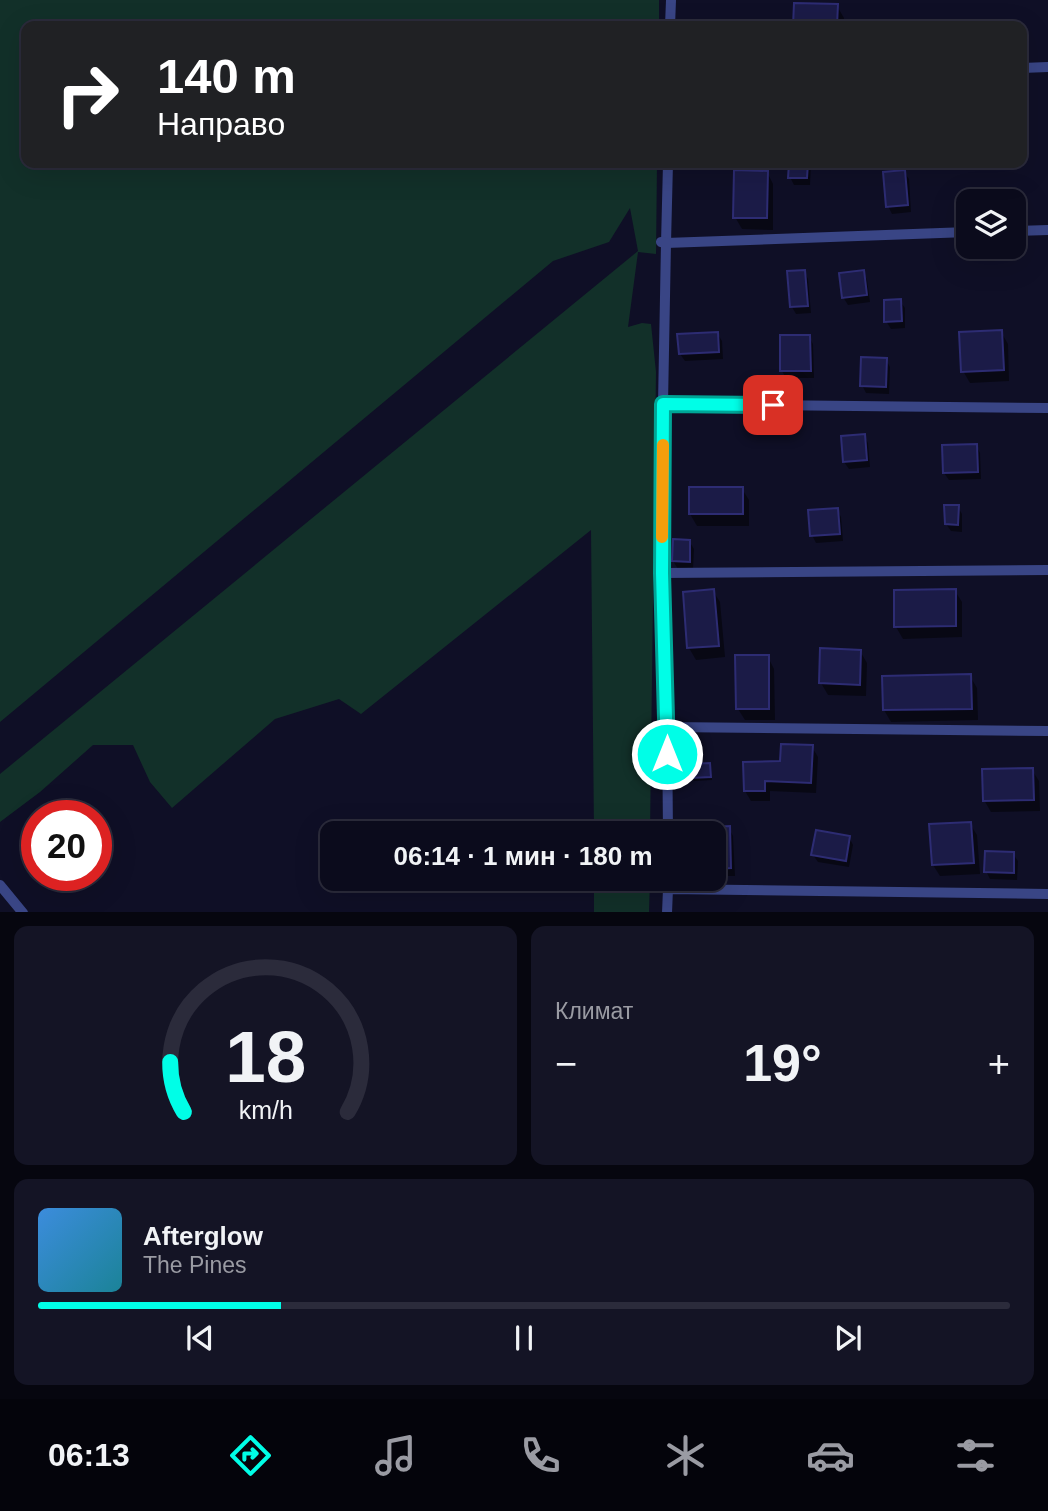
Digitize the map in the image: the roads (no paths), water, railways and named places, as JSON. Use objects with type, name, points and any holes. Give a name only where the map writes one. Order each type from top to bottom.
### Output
[{"type":"lane","points":[[670,21],[671,0]]},
{"type":"lane","points":[[1027,68],[1048,67]]},
{"type":"lane","points":[[668,168],[664,242],[662,573],[668,821]]},
{"type":"lane","points":[[1026,231],[1048,230]]},
{"type":"lane","points":[[664,242],[956,232]]},
{"type":"lane","points":[[663,404],[1048,408]]},
{"type":"lane","points":[[662,573],[1048,570]]},
{"type":"lane","points":[[667,727],[1048,731]]},
{"type":"lane","points":[[0,885],[23,912]]},
{"type":"lane","points":[[726,886],[1048,894]]},
{"type":"lane","points":[[667,912],[668,891]]}]
